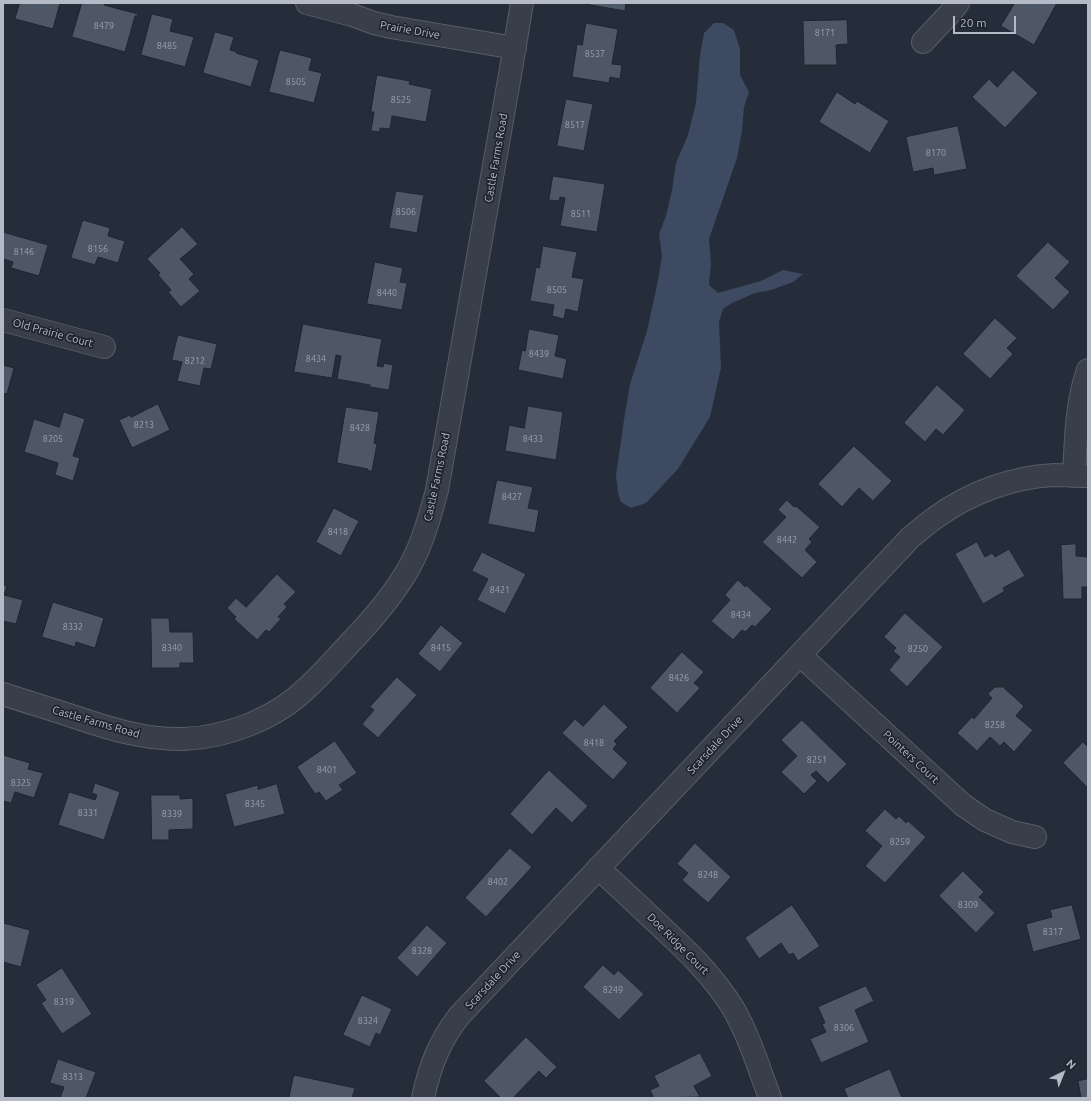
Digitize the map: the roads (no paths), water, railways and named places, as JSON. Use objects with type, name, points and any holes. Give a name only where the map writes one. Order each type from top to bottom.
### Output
[{"type":"street","name":"Prairie Drive","points":[[307,3],[385,25],[515,48]]},
{"type":"street","name":"Castle Farms Road","points":[[3,694],[116,730],[145,736],[185,739],[224,733],[262,719],[296,698],[309,687],[394,593],[418,549],[429,520],[437,490],[522,3]]},
{"type":"street","points":[[923,42],[958,3]]},
{"type":"street","name":"Old Prairie Court","points":[[3,320],[104,347]]},
{"type":"street","points":[[1081,476],[1077,422],[1081,392],[1088,370]]},
{"type":"street","name":"Scarsdale Drive","points":[[423,1098],[427,1077],[437,1050],[466,1009],[904,544],[942,512],[977,493],[1005,483],[1044,476],[1081,476]]},
{"type":"street","name":"Pointers Court","points":[[800,655],[963,805],[985,820],[1012,832],[1035,837]]},
{"type":"street","name":"Doe Ridge Court","points":[[598,868],[687,950],[721,990],[742,1025],[770,1098]]},
{"type":"water","points":[[714,23],[723,23],[734,30],[740,49],[740,75],[749,92],[744,107],[742,131],[737,158],[709,239],[711,263],[709,285],[718,293],[761,281],[783,270],[803,274],[793,282],[771,290],[755,293],[732,303],[723,309],[719,322],[721,368],[710,417],[678,469],[646,503],[631,508],[621,502],[618,493],[616,475],[625,413],[630,384],[647,331],[657,285],[662,256],[659,234],[666,216],[676,163],[688,135],[696,103],[700,55],[704,33]]}]
